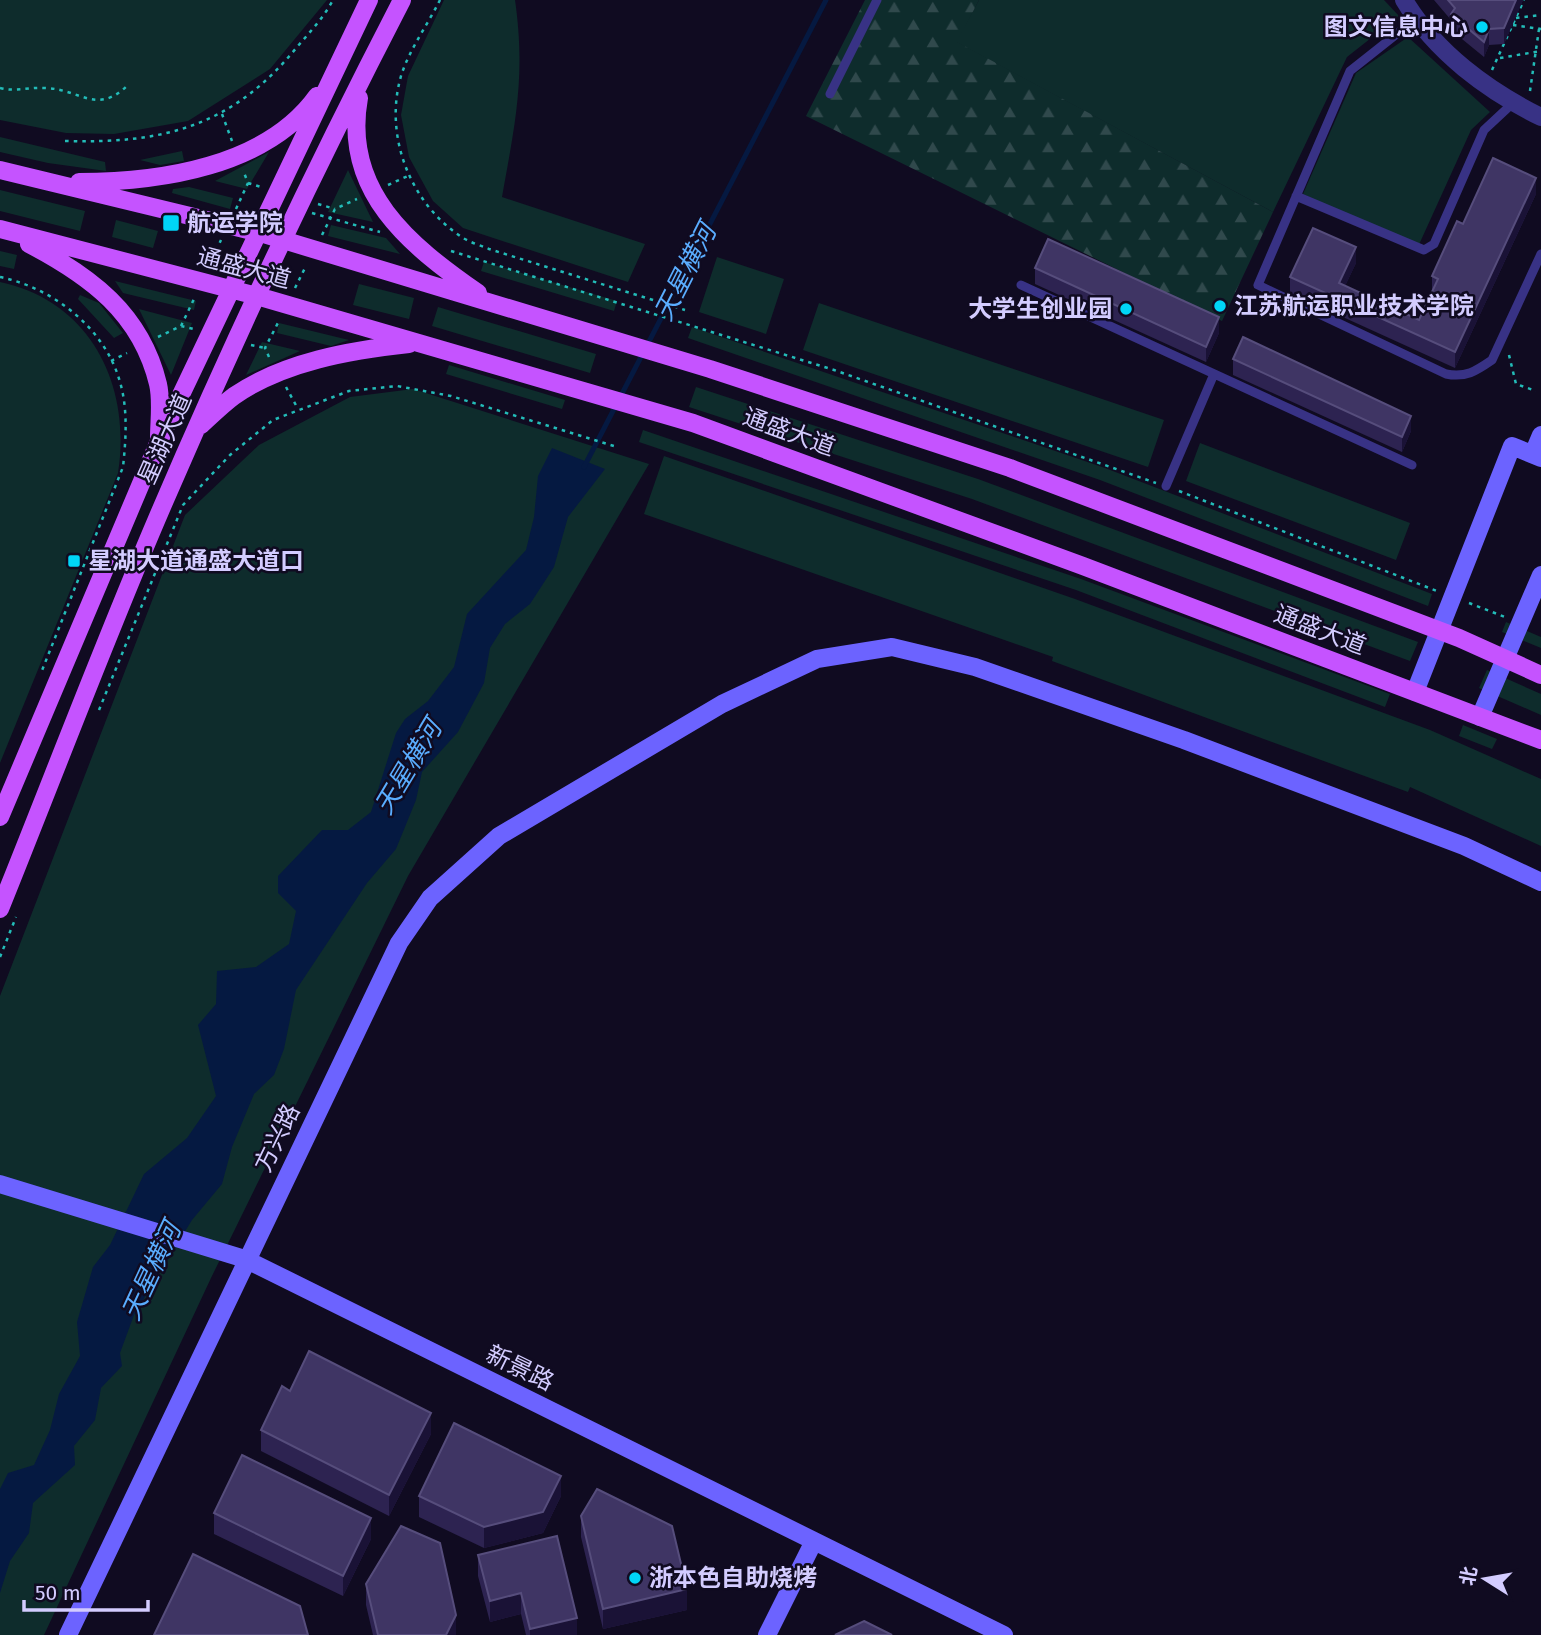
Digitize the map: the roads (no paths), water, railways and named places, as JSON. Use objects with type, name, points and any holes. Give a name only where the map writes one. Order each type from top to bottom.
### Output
[{"type":"main road","name":"星湖大道","points":[[0,817],[159,441],[369,0]]},
{"type":"main road","name":"星湖大道","points":[[0,909],[155,523],[196,429],[283,240],[402,0]]},
{"type":"main road","points":[[8,172],[80,182],[142,181],[193,172],[260,144],[307,111],[337,69]]},
{"type":"main road","points":[[363,78],[354,125],[365,177],[387,218],[449,273],[492,303]]},
{"type":"main road","name":"通盛大道","points":[[8,172],[260,233],[680,359],[1010,468],[1439,631],[1541,675]]},
{"type":"main road","points":[[0,229],[75,268],[116,304],[144,344],[159,386],[159,441]]},
{"type":"main road","name":"通盛大道","points":[[0,229],[257,296],[693,423],[1070,561],[1541,740]]},
{"type":"main road","points":[[196,429],[234,396],[279,374],[368,348],[419,343]]},
{"type":"street","points":[[1404,0],[1475,78],[1521,100],[1541,117]]},
{"type":"street","points":[[1415,692],[1512,446],[1537,456],[1541,435]]},
{"type":"street","points":[[1480,717],[1541,575]]},
{"type":"street","name":"方兴路","points":[[68,1635],[245,1259],[399,943],[430,898],[499,836],[722,704],[817,659],[892,647],[975,667],[1184,740],[1464,846],[1541,882]]},
{"type":"street","name":"新景路","points":[[0,1184],[245,1259],[1004,1635]]},
{"type":"street","points":[[767,1635],[814,1541]]},
{"type":"lane","points":[[830,94],[877,0]]},
{"type":"lane","points":[[1418,18],[1350,71],[1258,285],[1446,374],[1458,376],[1477,371],[1492,360],[1541,254]]},
{"type":"lane","points":[[1296,195],[1423,250],[1434,244],[1484,130],[1521,100]]},
{"type":"lane","points":[[1021,285],[1412,465]]},
{"type":"lane","points":[[1166,486],[1214,374]]},
{"type":"water","points":[[552,448],[605,469],[568,517],[554,567],[530,604],[505,624],[490,648],[484,683],[458,732],[422,772],[416,800],[396,849],[367,883],[296,990],[284,1049],[274,1075],[254,1094],[232,1147],[222,1184],[192,1220],[134,1315],[120,1353],[122,1366],[101,1388],[95,1420],[74,1446],[75,1465],[33,1503],[29,1533],[10,1561],[0,1593],[0,1489],[8,1473],[34,1465],[50,1430],[59,1394],[80,1356],[77,1322],[93,1267],[110,1245],[144,1174],[187,1138],[216,1096],[198,1025],[216,1004],[217,971],[256,967],[289,944],[296,911],[278,893],[278,876],[322,830],[348,830],[371,812],[396,733],[405,719],[428,701],[454,667],[467,614],[526,550],[534,517],[538,476]]},
{"type":"waterway","name":"天星横河","points":[[584,467],[826,0]]},
{"type":"place","name":"图文信息中心","points":[[1482,27]]},
{"type":"place","name":"航运学院","points":[[171,223]]},
{"type":"place","name":"江苏航运职业技术学院","points":[[1220,306]]},
{"type":"place","name":"大学生创业园","points":[[1126,309]]},
{"type":"place","name":"星湖大道通盛大道口","points":[[74,561]]},
{"type":"place","name":"浙本色自助烧烤","points":[[635,1578]]}]
